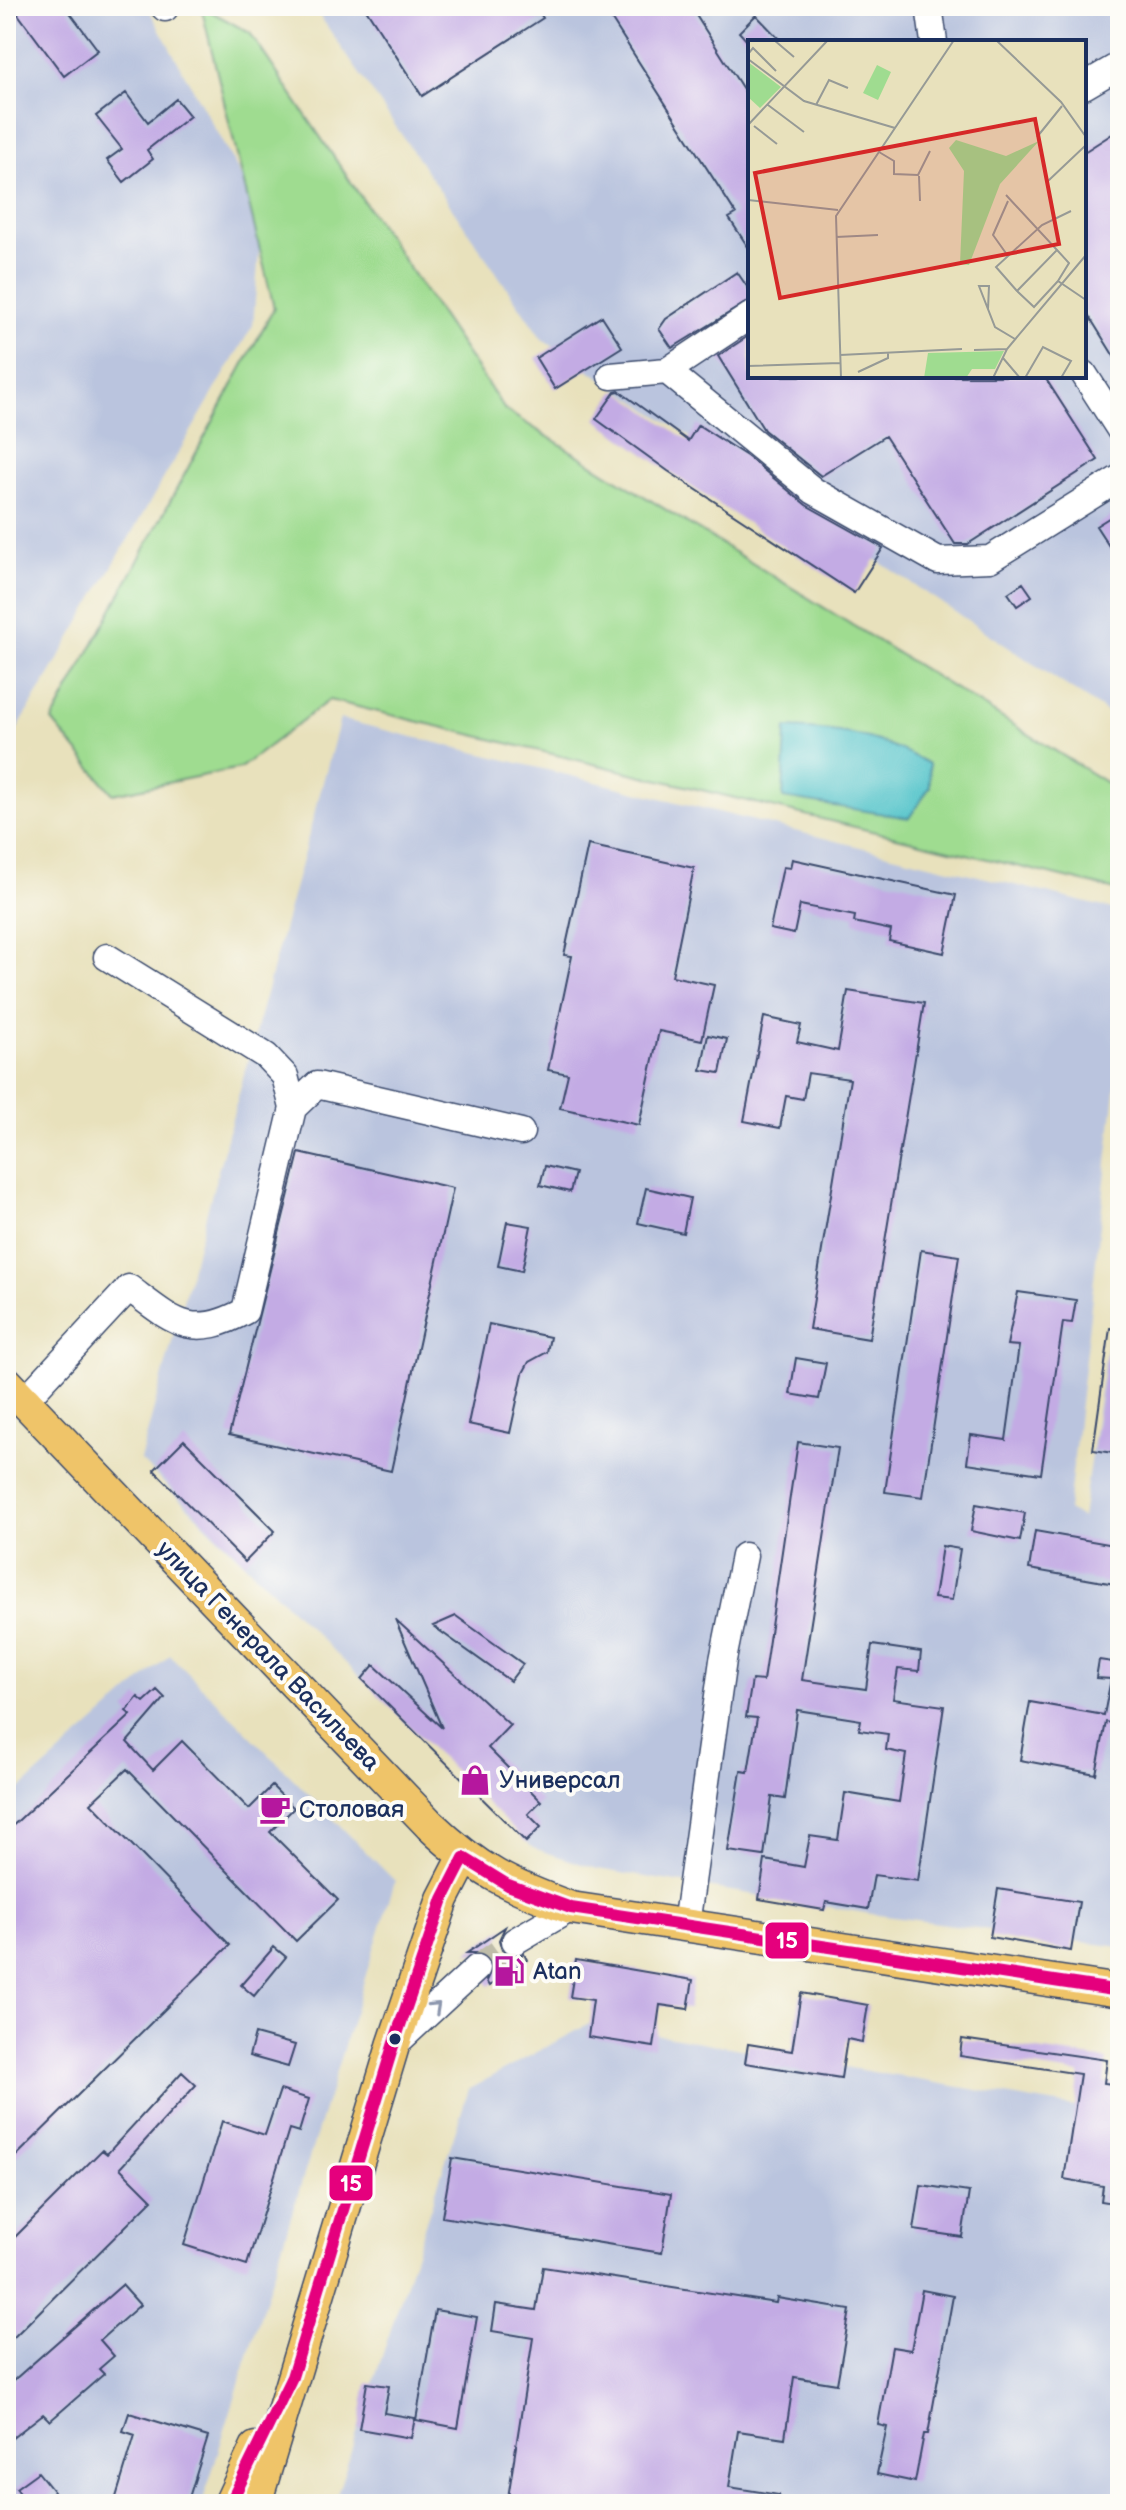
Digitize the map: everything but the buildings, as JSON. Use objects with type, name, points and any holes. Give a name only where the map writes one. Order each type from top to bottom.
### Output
[{"type":"main road","name":"улица Генерала Васильева","points":[[15,1391],[464,1858],[508,1885],[571,1908],[1120,1991]]},
{"type":"main road","points":[[255,2504],[393,2046],[443,1899],[464,1858]]},
{"type":"main road","points":[[230,2504],[292,2377]]},
{"type":"lane","points":[[929,6],[934,40]]},
{"type":"lane","points":[[1086,85],[1120,65]]},
{"type":"lane","points":[[611,376],[667,371],[748,317]]},
{"type":"lane","points":[[667,371],[814,491],[938,561],[990,559],[1120,478]]},
{"type":"lane","points":[[1086,377],[1120,430]]},
{"type":"lane","points":[[15,1391],[129,1288],[167,1317],[197,1328],[219,1326],[245,1311],[293,1108],[285,1076],[266,1056],[107,957]]},
{"type":"lane","points":[[293,1108],[317,1085],[521,1132]]},
{"type":"lane","points":[[686,1925],[723,1660],[744,1556]]},
{"type":"lane","points":[[515,1941],[571,1908]]},
{"type":"lane","points":[[393,2046],[477,1968]]},
{"type":"shaded area","points":[[6,6],[147,6],[262,214],[253,325],[6,749]]},
{"type":"shaded area","points":[[313,6],[1120,6],[1120,721],[542,339]]},
{"type":"shaded area","points":[[340,719],[1120,911],[1120,1047],[1068,1510],[1082,1518],[1120,1252],[1120,1947],[878,1915],[597,1869],[533,1848],[140,1460]]},
{"type":"shaded area","points":[[170,1655],[395,1881],[202,2504],[6,2504],[6,1802]]},
{"type":"shaded area","points":[[591,2023],[1120,2115],[1120,2504],[334,2504],[469,2089]]},
{"type":"green space","points":[[201,6],[250,33],[505,410],[1120,791],[1120,891],[329,700],[240,768],[113,794],[52,721],[274,308]]},
{"type":"water","points":[[786,728],[826,730],[893,746],[929,764],[930,787],[909,818],[783,798]]},
{"type":"tunnel","points":[[477,1968],[515,1941]]},
{"type":"transit line","name":"15","points":[[464,1858],[508,1885],[571,1908],[1120,1991]]},
{"type":"transit line","name":"15","points":[[230,2504],[292,2377],[393,2046],[443,1899],[464,1858]]},
{"type":"place","name":"Универсал","points":[[475,1780]]},
{"type":"place","name":"Столовая","points":[[275,1809]]},
{"type":"place","name":"Atan","points":[[509,1971]]}]
